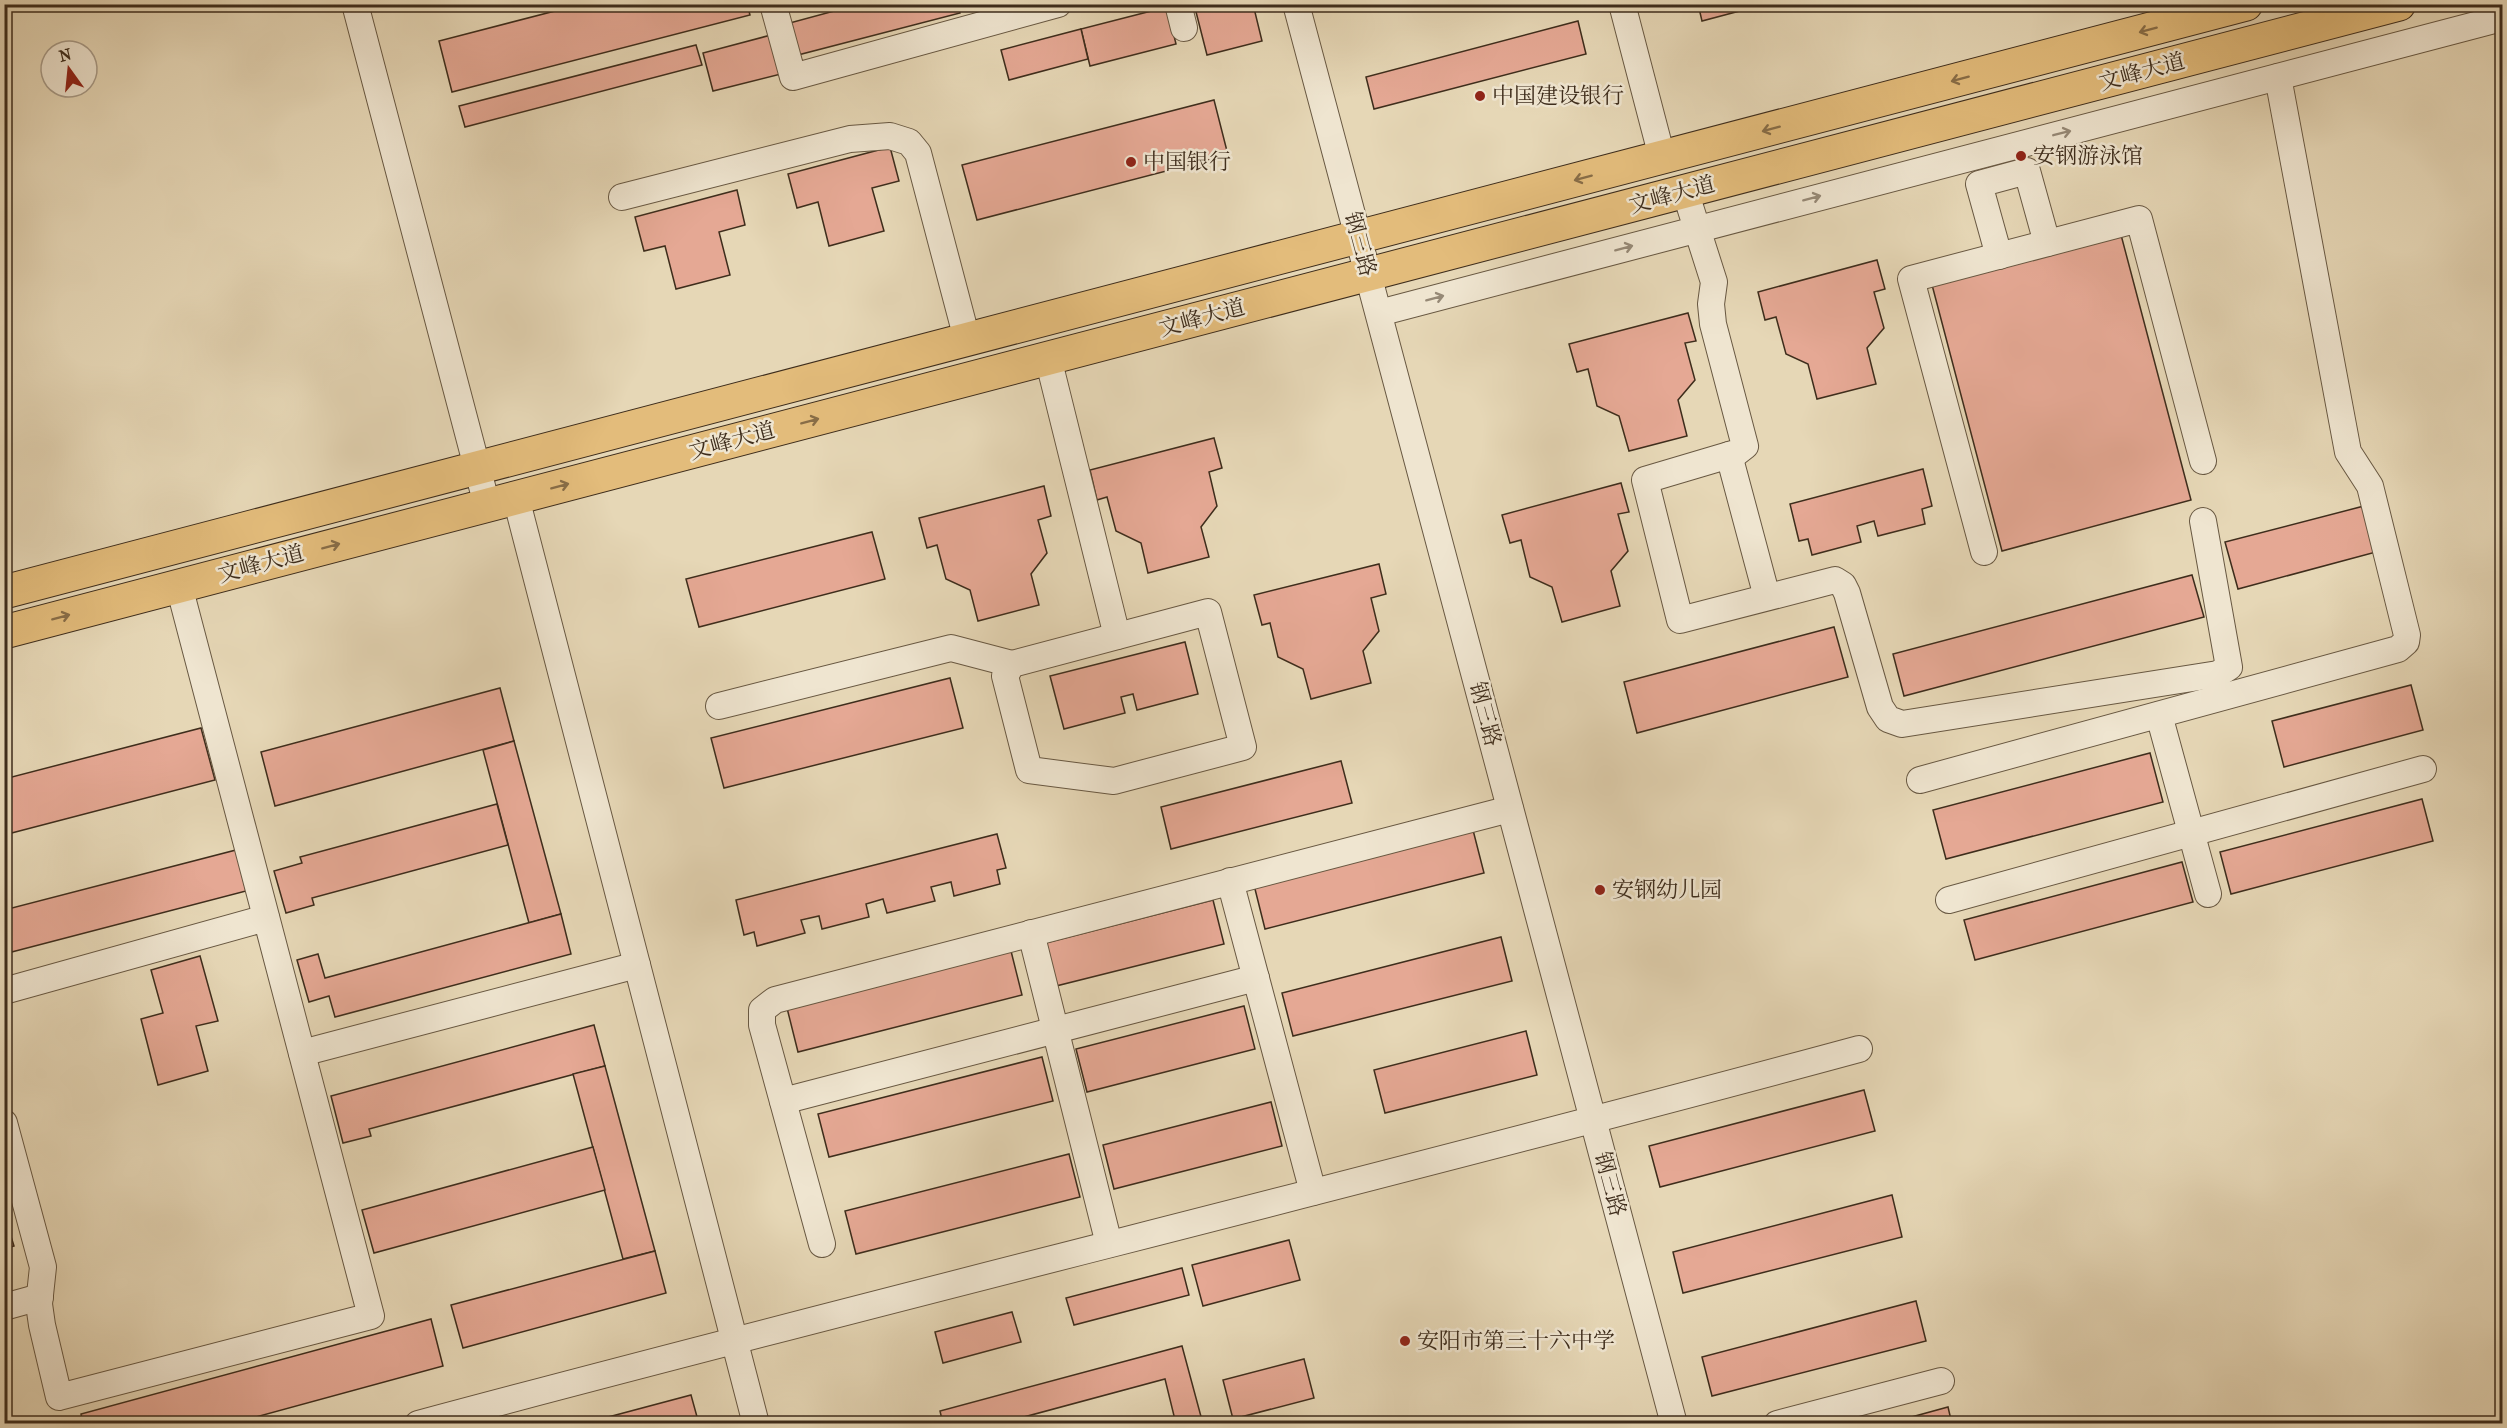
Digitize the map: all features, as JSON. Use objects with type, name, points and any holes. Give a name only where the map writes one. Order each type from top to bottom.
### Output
[{"type":"main road","name":"文峰大道","points":[[4,592],[2246,4]]},
{"type":"main road","name":"文峰大道","points":[[4,632],[2399,4]]},
{"type":"street","points":[[355,4],[477,468],[501,501],[637,965],[756,1424]]},
{"type":"street","points":[[773,4],[793,76],[981,14],[1058,4]]},
{"type":"street","name":"钢三路","points":[[1296,4],[1674,1424]]},
{"type":"street","points":[[1622,4],[1662,157]]},
{"type":"street","points":[[1379,313],[2502,18]]},
{"type":"street","points":[[1920,780],[2398,649],[2406,642],[2408,635],[2370,486],[2348,452],[2278,77]]},
{"type":"street","points":[[1985,113],[2002,177]]},
{"type":"street","points":[[622,197],[850,139],[890,136],[909,142],[918,153],[967,339]]},
{"type":"street","points":[[1999,256],[1979,184],[2002,177],[2027,171],[2047,243]]},
{"type":"street","points":[[1685,191],[1714,282],[1711,304],[1713,324],[1745,446],[1736,453],[1645,480],[1680,620],[1835,580],[1843,585],[1880,707],[1888,719],[1902,724],[2218,674],[2229,667],[2203,521]]},
{"type":"street","points":[[1984,552],[1911,279],[2139,219],[2203,461]]},
{"type":"street","points":[[1048,358],[1117,636]]},
{"type":"street","points":[[1729,455],[1767,597]]},
{"type":"street","points":[[4,1123],[43,1267],[40,1297],[42,1325],[59,1397],[371,1317],[179,586]]},
{"type":"street","points":[[719,706],[951,648],[1012,664],[1208,612],[1243,747],[1114,781],[1029,770],[1005,676],[1012,664]]},
{"type":"street","points":[[2159,715],[2208,894]]},
{"type":"street","points":[[1949,900],[2422,769]]},
{"type":"street","points":[[822,1244],[762,1025],[762,1010],[775,1000],[1510,809]]},
{"type":"street","points":[[1230,881],[1313,1192]]},
{"type":"street","points":[[4,991],[266,918]]},
{"type":"street","points":[[1030,933],[1109,1244]]},
{"type":"street","points":[[302,1053],[637,965]]},
{"type":"street","points":[[783,1101],[1256,978]]},
{"type":"street","points":[[418,1424],[734,1339],[1593,1121],[1859,1049]]},
{"type":"street","points":[[4,1306],[40,1297]]},
{"type":"street","points":[[1777,1424],[1941,1381]]},
{"type":"building","points":[[582,4],[747,4],[750,15],[452,92],[439,41]]},
{"type":"building","points":[[860,4],[958,4],[960,13],[794,56],[786,24]]},
{"type":"building","points":[[1194,4],[1253,4],[1262,41],[1207,55]]},
{"type":"building","points":[[1698,4],[1766,4],[1702,21]]},
{"type":"building","points":[[1167,7],[1176,44],[1090,66],[1081,29]]},
{"type":"building","points":[[1578,21],[1586,54],[1374,109],[1366,77]]},
{"type":"building","points":[[1081,29],[1088,59],[1009,80],[1001,50]]},
{"type":"building","points":[[771,35],[781,74],[713,91],[703,53]]},
{"type":"building","points":[[696,45],[702,65],[465,127],[459,106]]},
{"type":"building","points":[[1214,100],[1228,155],[977,220],[962,165]]},
{"type":"building","points":[[890,147],[899,181],[872,188],[884,231],[829,246],[818,202],[797,208],[788,174]]},
{"type":"building","points":[[737,190],[745,225],[719,232],[730,275],[676,289],[665,246],[644,251],[635,217]]},
{"type":"building","points":[[2120,231],[2191,500],[2002,551],[1931,281]]},
{"type":"building","points":[[1877,260],[1885,289],[1874,292],[1884,328],[1867,348],[1876,384],[1817,399],[1808,364],[1786,354],[1776,317],[1765,320],[1758,292]]},
{"type":"building","points":[[1688,313],[1696,341],[1685,343],[1695,380],[1678,400],[1687,436],[1629,451],[1619,416],[1597,406],[1588,369],[1577,372],[1569,344]]},
{"type":"building","points":[[1214,438],[1222,468],[1209,472],[1217,506],[1201,527],[1209,557],[1148,573],[1141,543],[1116,531],[1107,497],[1097,500],[1090,470]]},
{"type":"building","points":[[1923,469],[1932,506],[1922,509],[1925,524],[1878,536],[1874,521],[1857,526],[1861,542],[1812,555],[1808,539],[1799,541],[1790,504]]},
{"type":"building","points":[[1621,483],[1629,512],[1618,514],[1628,551],[1611,571],[1620,606],[1562,622],[1552,587],[1530,577],[1521,540],[1510,543],[1502,515]]},
{"type":"building","points":[[1044,486],[1051,516],[1038,520],[1047,553],[1031,574],[1039,605],[978,621],[970,590],[946,579],[937,545],[927,548],[919,518]]},
{"type":"building","points":[[2364,506],[2376,552],[2238,589],[2225,542]]},
{"type":"building","points":[[872,532],[885,579],[699,627],[686,579]]},
{"type":"building","points":[[1379,564],[1386,594],[1371,598],[1379,631],[1363,651],[1371,683],[1311,699],[1303,669],[1278,657],[1270,623],[1262,625],[1254,595]]},
{"type":"building","points":[[2192,575],[2204,617],[1904,696],[1893,654]]},
{"type":"building","points":[[1834,627],[1848,677],[1637,733],[1624,682]]},
{"type":"building","points":[[1185,642],[1198,694],[1137,710],[1133,694],[1121,697],[1125,713],[1064,729],[1050,676]]},
{"type":"building","points":[[950,678],[963,728],[724,788],[711,738]]},
{"type":"building","points":[[2411,685],[2423,730],[2284,767],[2272,721]]},
{"type":"building","points":[[500,688],[514,741],[275,806],[261,752]]},
{"type":"building","points":[[201,728],[215,780],[4,835],[4,779]]},
{"type":"building","points":[[514,741],[561,914],[529,923],[483,750]]},
{"type":"building","points":[[2150,753],[2163,802],[1946,859],[1933,810]]},
{"type":"building","points":[[1341,761],[1352,803],[1171,849],[1161,807]]},
{"type":"building","points":[[2422,799],[2433,841],[2231,894],[2220,852]]},
{"type":"building","points":[[497,804],[508,845],[312,898],[314,905],[286,913],[274,871],[302,863],[300,857]]},
{"type":"building","points":[[1473,830],[1484,873],[1265,929],[1254,885]]},
{"type":"building","points":[[997,834],[1006,868],[997,870],[1000,884],[954,896],[951,882],[931,887],[935,901],[887,913],[883,899],[866,904],[869,917],[822,929],[819,916],[801,920],[805,933],[757,946],[754,932],[744,935],[736,900]]},
{"type":"building","points":[[236,850],[246,891],[4,954],[4,910]]},
{"type":"building","points":[[2182,862],[2193,902],[1975,960],[1964,920]]},
{"type":"building","points":[[1213,900],[1224,944],[1056,986],[1045,943]]},
{"type":"building","points":[[561,914],[571,954],[335,1017],[329,996],[309,1002],[297,960],[318,954],[325,978]]},
{"type":"building","points":[[1501,937],[1512,981],[1293,1036],[1282,993]]},
{"type":"building","points":[[1011,951],[1022,995],[798,1052],[787,1008]]},
{"type":"building","points":[[200,956],[218,1021],[196,1026],[208,1071],[158,1085],[141,1019],[163,1013],[151,970]]},
{"type":"building","points":[[1244,1006],[1255,1049],[1087,1092],[1076,1049]]},
{"type":"building","points":[[594,1025],[605,1066],[369,1129],[371,1136],[343,1143],[331,1096]]},
{"type":"building","points":[[1526,1031],[1537,1075],[1385,1113],[1374,1070]]},
{"type":"building","points":[[1042,1057],[1053,1101],[829,1157],[818,1114]]},
{"type":"building","points":[[605,1066],[655,1251],[623,1259],[573,1074]]},
{"type":"building","points":[[1864,1090],[1875,1131],[1660,1187],[1649,1146]]},
{"type":"building","points":[[1271,1102],[1282,1146],[1114,1189],[1103,1145]]},
{"type":"building","points":[[593,1147],[605,1190],[374,1253],[362,1210]]},
{"type":"building","points":[[1069,1154],[1080,1197],[856,1254],[845,1211]]},
{"type":"building","points":[[1892,1195],[1902,1237],[1683,1293],[1673,1252]]},
{"type":"building","points":[[4,1214],[14,1246],[4,1249]]},
{"type":"building","points":[[1289,1240],[1300,1280],[1203,1306],[1192,1265]]},
{"type":"building","points":[[655,1251],[666,1293],[463,1348],[451,1305]]},
{"type":"building","points":[[1182,1268],[1189,1295],[1074,1325],[1066,1298]]},
{"type":"building","points":[[1916,1301],[1926,1341],[1712,1396],[1702,1357]]},
{"type":"building","points":[[1012,1312],[1021,1342],[943,1363],[935,1332]]},
{"type":"building","points":[[431,1319],[443,1366],[230,1424],[83,1424],[81,1414]]},
{"type":"building","points":[[1182,1346],[1203,1424],[1176,1424],[1165,1379],[998,1424],[943,1424],[940,1411]]},
{"type":"building","points":[[1304,1359],[1314,1398],[1233,1419],[1223,1380]]},
{"type":"building","points":[[691,1395],[699,1424],[582,1424]]},
{"type":"building","points":[[1948,1407],[1952,1424],[1886,1424]]},
{"type":"place","name":"中国建设银行","points":[[1480,96]]},
{"type":"place","name":"安钢游泳馆","points":[[2021,156]]},
{"type":"place","name":"中国银行","points":[[1131,162]]},
{"type":"place","name":"安钢幼儿园","points":[[1600,890]]},
{"type":"place","name":"安阳市第三十六中学","points":[[1405,1341]]}]
